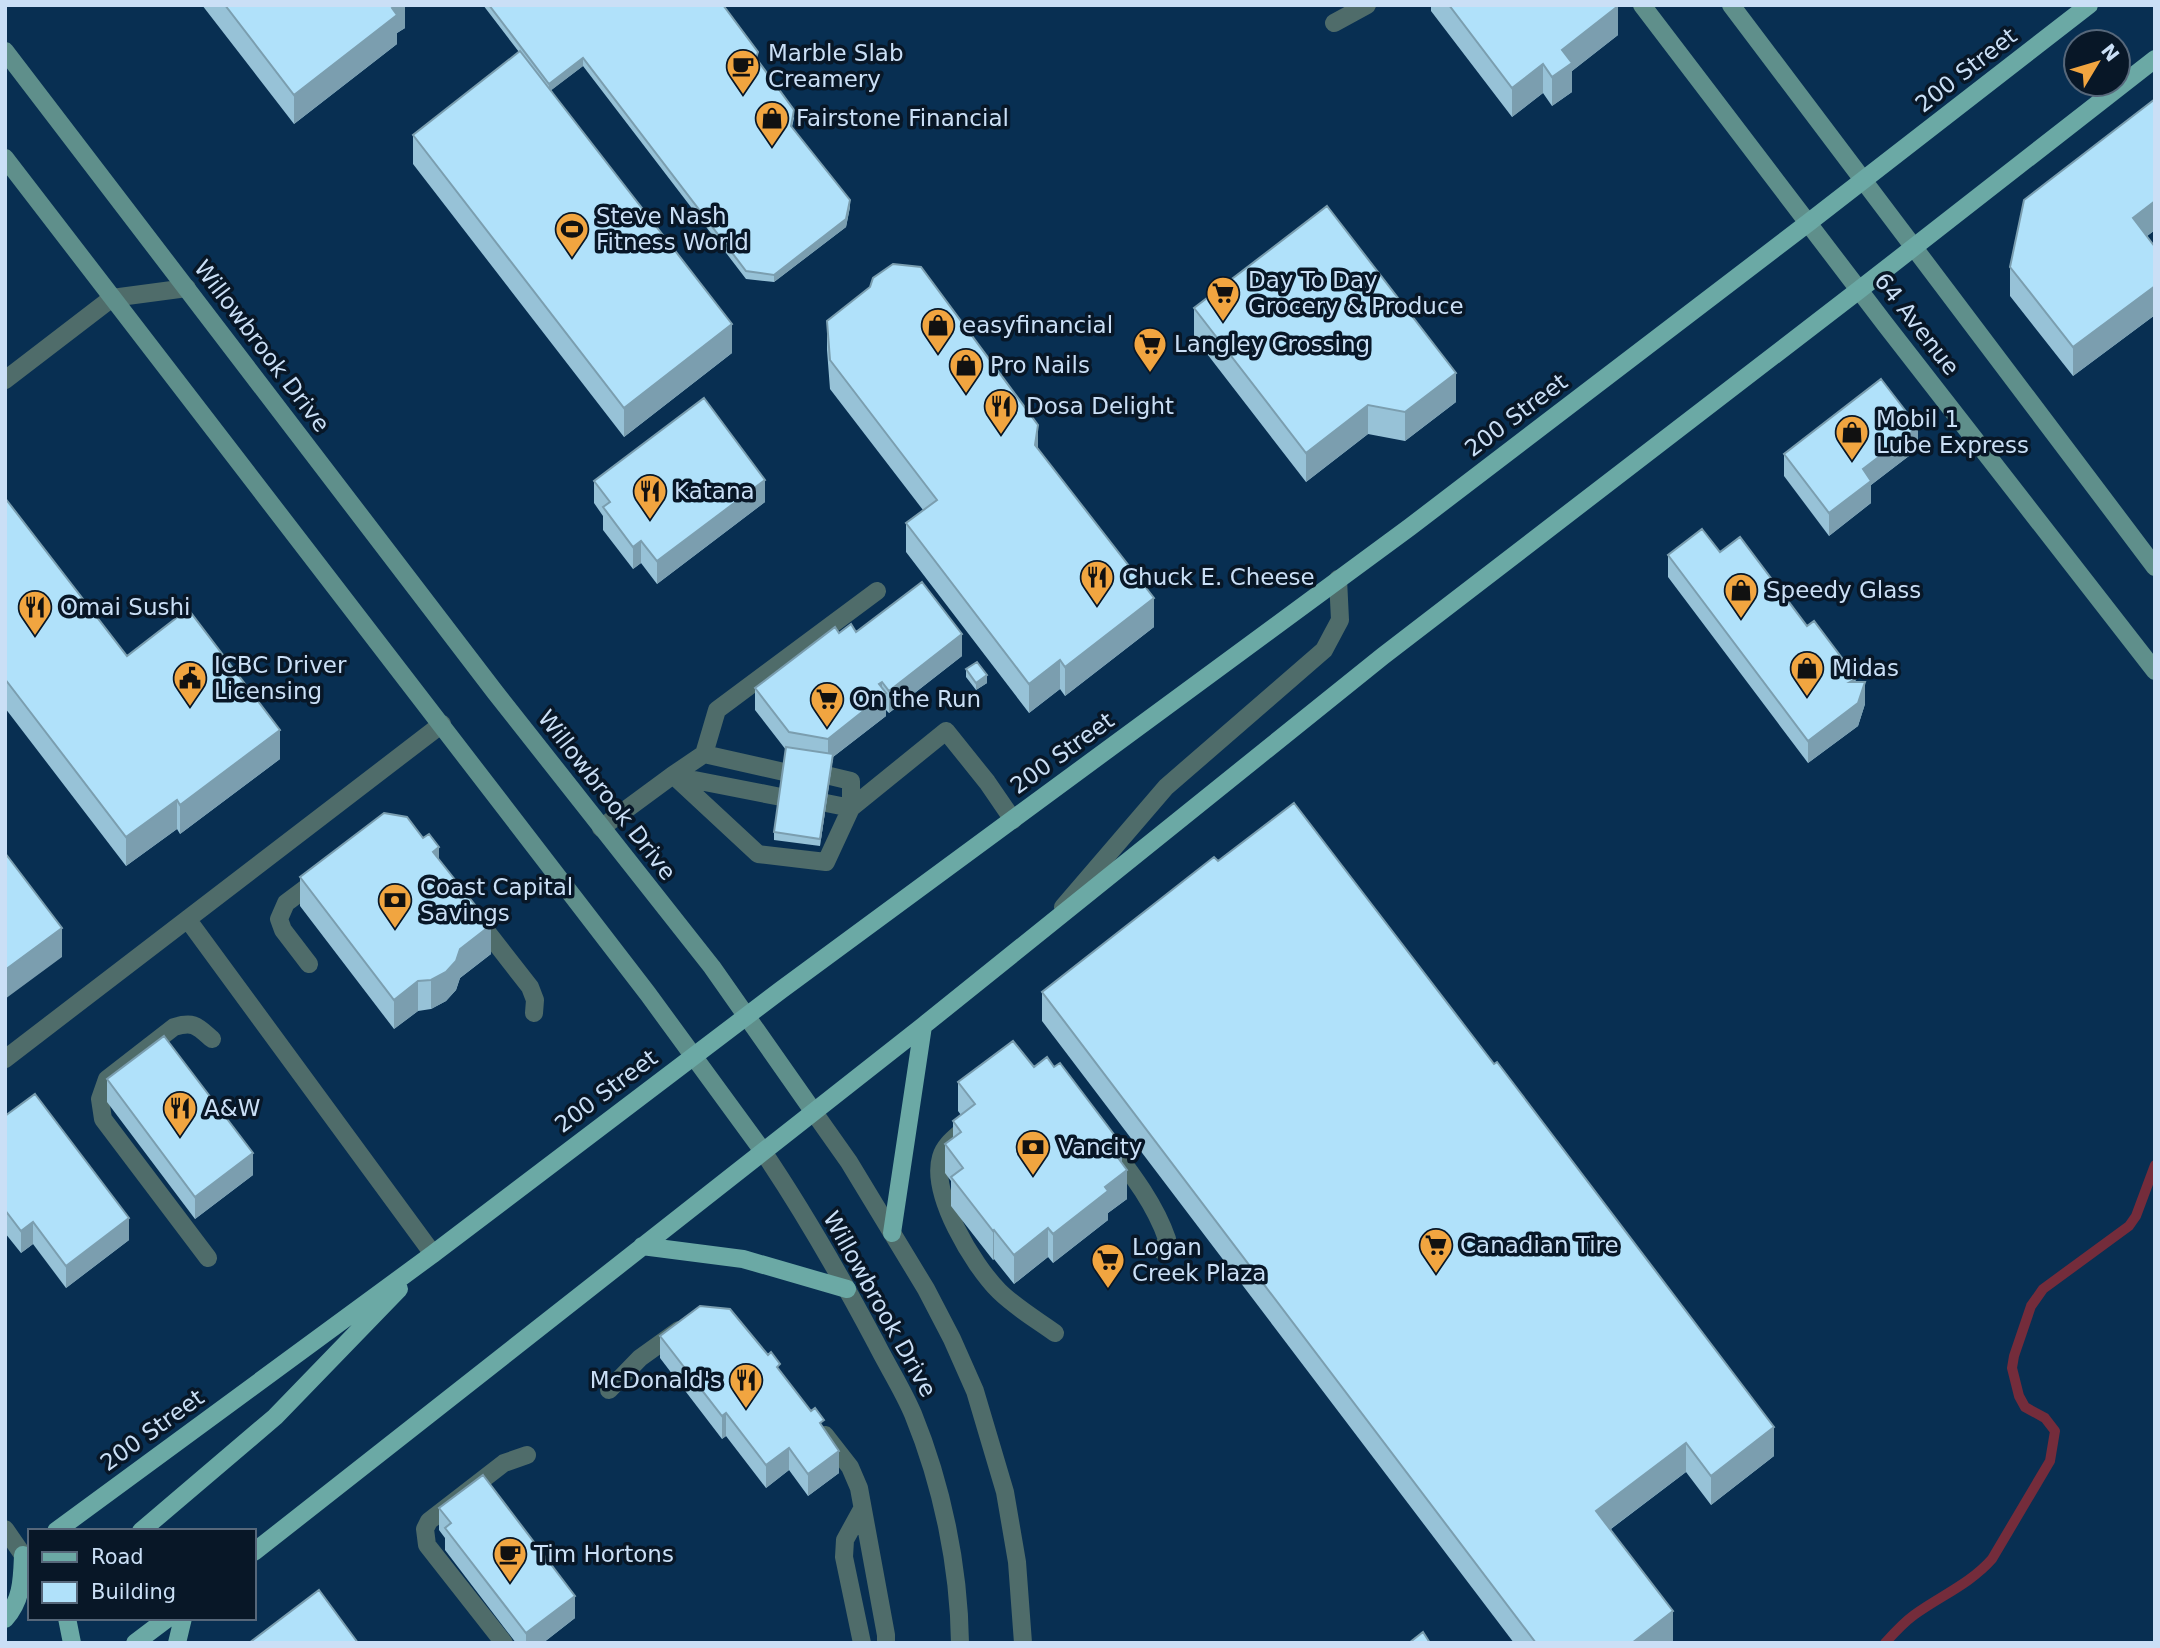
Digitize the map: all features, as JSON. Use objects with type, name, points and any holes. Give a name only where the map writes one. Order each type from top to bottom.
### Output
[{"type":"main road","name":"64 Avenue","points":[[1642,5],[2155,671]]},
{"type":"main road","name":"64 Avenue","points":[[1731,5],[2155,566]]},
{"type":"main road","name":"200 Street","points":[[59,1529],[433,1254],[746,1016],[1338,579],[1863,181],[2089,5]]},
{"type":"main road","name":"Willowbrook Drive","points":[[5,51],[601,828],[712,967],[813,1111]]},
{"type":"main road","points":[[256,1550],[923,1026],[1404,640],[2155,59]]},
{"type":"main road","name":"Willowbrook Drive","points":[[5,158],[442,724],[762,1150]]},
{"type":"main road","points":[[892,1233],[923,1026]]},
{"type":"main road","points":[[642,1246],[743,1259],[847,1289]]},
{"type":"main road","points":[[143,1529],[275,1417],[433,1254]]},
{"type":"main road","points":[[5,1568],[26,1553]]},
{"type":"main road","points":[[5,1619],[15,1607],[22,1587],[26,1553]]},
{"type":"main road","points":[[67,1620],[72,1643]]},
{"type":"main road","points":[[135,1643],[165,1620]]},
{"type":"main road","points":[[177,1643],[183,1620]]},
{"type":"street","points":[[1334,23],[1367,5]]},
{"type":"street","points":[[5,380],[112,298],[187,288]]},
{"type":"street","points":[[1045,929],[1166,786],[1324,650],[1340,620],[1338,579]]},
{"type":"street","points":[[601,828],[704,754],[717,710],[877,591]]},
{"type":"street","points":[[5,1059],[442,724]]},
{"type":"street","points":[[851,808],[946,731],[988,782],[1013,820]]},
{"type":"street","points":[[704,754],[784,772]]},
{"type":"street","points":[[673,775],[781,797]]},
{"type":"street","points":[[673,775],[758,853],[826,862],[851,808],[851,781],[830,776]]},
{"type":"street","points":[[826,803],[851,808]]},
{"type":"street","points":[[309,964],[283,930],[279,919],[286,904],[337,864]]},
{"type":"street","points":[[463,901],[530,987],[534,1013]]},
{"type":"street","points":[[188,920],[433,1254]]},
{"type":"street","points":[[208,1258],[103,1119],[100,1100],[107,1080],[174,1027],[187,1023],[197,1026],[212,1040]]},
{"type":"street","name":"Willowbrook Drive","points":[[813,1111],[843,1153],[926,1289],[975,1391],[1005,1492],[1017,1562],[1023,1643]]},
{"type":"street","points":[[969,1125],[948,1144],[941,1157],[940,1171],[946,1208],[964,1244],[998,1291],[1055,1333]]},
{"type":"street","points":[[1096,1128],[1135,1179],[1163,1225],[1167,1239],[1162,1251]]},
{"type":"street","name":"Willowbrook Drive","points":[[762,1150],[847,1289],[912,1413],[930,1464],[946,1528],[955,1581],[960,1643]]},
{"type":"street","points":[[609,1390],[640,1358],[694,1319]]},
{"type":"street","points":[[817,1426],[850,1467],[859,1488],[886,1643]]},
{"type":"street","points":[[504,1643],[427,1545],[425,1529],[429,1521],[504,1463],[527,1455]]},
{"type":"street","points":[[862,1509],[845,1540],[844,1557],[862,1643]]},
{"type":"street","points":[[5,1529],[26,1553]]},
{"type":"building","points":[[225,5],[396,5],[392,8],[397,15],[294,95]]},
{"type":"building","points":[[489,5],[723,5],[758,52],[756,58],[794,110],[791,126],[850,200],[846,219],[774,275],[746,271],[583,58],[549,84]]},
{"type":"building","points":[[1449,5],[1618,6],[1562,50],[1572,63],[1552,77],[1543,64],[1512,88]]},
{"type":"building","name":"Steve Nash Fitness World","points":[[520,51],[732,324],[624,408],[413,135]]},
{"type":"building","points":[[2155,99],[2155,201],[2133,218],[2155,247],[2155,286],[2073,347],[2010,267],[2024,200]]},
{"type":"building","points":[[1327,206],[1456,373],[1405,412],[1368,405],[1306,453],[1194,308]]},
{"type":"building","points":[[893,264],[921,267],[1038,425],[1035,445],[1154,598],[1065,667],[1060,660],[1029,684],[906,523],[937,500],[830,360],[827,321],[870,287],[873,278]]},
{"type":"building","name":"Mobil 1 Lube Express","points":[[1881,379],[1918,427],[1863,469],[1871,481],[1829,513],[1784,454]]},
{"type":"building","points":[[704,398],[765,480],[657,561],[641,541],[633,547],[603,507],[610,502],[594,481]]},
{"type":"building","points":[[5,498],[127,656],[188,609],[280,730],[180,805],[177,800],[126,837],[5,679]]},
{"type":"building","points":[[1702,529],[1720,552],[1740,537],[1807,626],[1814,621],[1857,678],[1850,682],[1865,682],[1858,703],[1808,741],[1668,555]]},
{"type":"building","points":[[922,582],[962,634],[889,691],[882,682],[879,684],[886,693],[828,739],[789,732],[755,688],[835,627],[839,633],[851,624],[856,632]]},
{"type":"building","points":[[977,662],[987,675],[976,683],[966,669]]},
{"type":"building","points":[[786,747],[833,754],[820,839],[774,832]]},
{"type":"building","name":"Canadian Tire","points":[[1294,803],[1494,1064],[1497,1062],[1774,1427],[1711,1476],[1686,1443],[1596,1511],[1673,1611],[1632,1643],[1536,1643],[1042,992],[1214,857],[1218,861]]},
{"type":"building","name":"Coast Capital Savings","points":[[384,813],[407,817],[423,838],[429,834],[439,847],[433,852],[491,925],[460,949],[456,961],[446,972],[431,980],[418,981],[394,1000],[300,877]]},
{"type":"building","points":[[5,853],[62,928],[5,970]]},
{"type":"building","name":"A&W","points":[[164,1036],[253,1153],[195,1197],[107,1079]]},
{"type":"building","name":"Vancity","points":[[1013,1041],[1034,1067],[1047,1057],[1054,1067],[1060,1063],[1122,1145],[1113,1151],[1127,1170],[1105,1187],[1108,1191],[1053,1234],[1048,1228],[1014,1255],[951,1177],[963,1168],[945,1144],[961,1132],[953,1121],[975,1104],[958,1082]]},
{"type":"building","points":[[35,1094],[129,1218],[66,1266],[33,1222],[21,1231],[5,1210],[5,1116]]},
{"type":"building","name":"McDonald's","points":[[700,1306],[730,1309],[768,1355],[771,1352],[780,1364],[777,1367],[811,1411],[815,1408],[824,1420],[820,1423],[839,1451],[808,1474],[789,1448],[766,1465],[726,1413],[722,1416],[660,1336]]},
{"type":"building","name":"Tim Hortons","points":[[483,1475],[575,1596],[526,1633],[445,1528],[451,1523],[439,1508]]},
{"type":"building","points":[[319,1590],[358,1643],[249,1643]]},
{"type":"building","points":[[1423,1632],[1430,1643],[1409,1643]]},
{"type":"waterway","points":[[1885,1643],[1910,1618],[1965,1583],[1992,1559],[2050,1461],[2055,1431],[2045,1418],[2025,1407],[2019,1396],[2012,1368],[2031,1306],[2043,1289],[2129,1226],[2136,1216],[2155,1165]]},
{"type":"place","name":"Marble Slab Creamery","points":[[743,96]]},
{"type":"place","name":"Fairstone Financial","points":[[772,148]]},
{"type":"place","name":"Steve Nash Fitness World","points":[[572,259]]},
{"type":"place","name":"Day To Day Grocery & Produce","points":[[1223,323]]},
{"type":"place","name":"easyfinancial","points":[[938,355]]},
{"type":"place","name":"Langley Crossing","points":[[1150,374]]},
{"type":"place","name":"Pro Nails","points":[[966,395]]},
{"type":"place","name":"Dosa Delight","points":[[1001,436]]},
{"type":"place","name":"Mobil 1 Lube Express","points":[[1852,462]]},
{"type":"place","name":"Katana","points":[[650,521]]},
{"type":"place","name":"Chuck E. Cheese","points":[[1097,607]]},
{"type":"place","name":"Speedy Glass","points":[[1741,620]]},
{"type":"place","name":"Omai Sushi","points":[[35,637]]},
{"type":"place","name":"Midas","points":[[1807,698]]},
{"type":"place","name":"ICBC Driver Licensing","points":[[190,708]]},
{"type":"place","name":"On the Run","points":[[827,729]]},
{"type":"place","name":"Coast Capital Savings","points":[[395,930]]},
{"type":"place","name":"A&W","points":[[180,1138]]},
{"type":"place","name":"Vancity","points":[[1033,1177]]},
{"type":"place","name":"Canadian Tire","points":[[1436,1275]]},
{"type":"place","name":"Logan Creek Plaza","points":[[1108,1290]]},
{"type":"place","name":"McDonald's","points":[[746,1410]]},
{"type":"place","name":"Tim Hortons","points":[[510,1584]]}]
